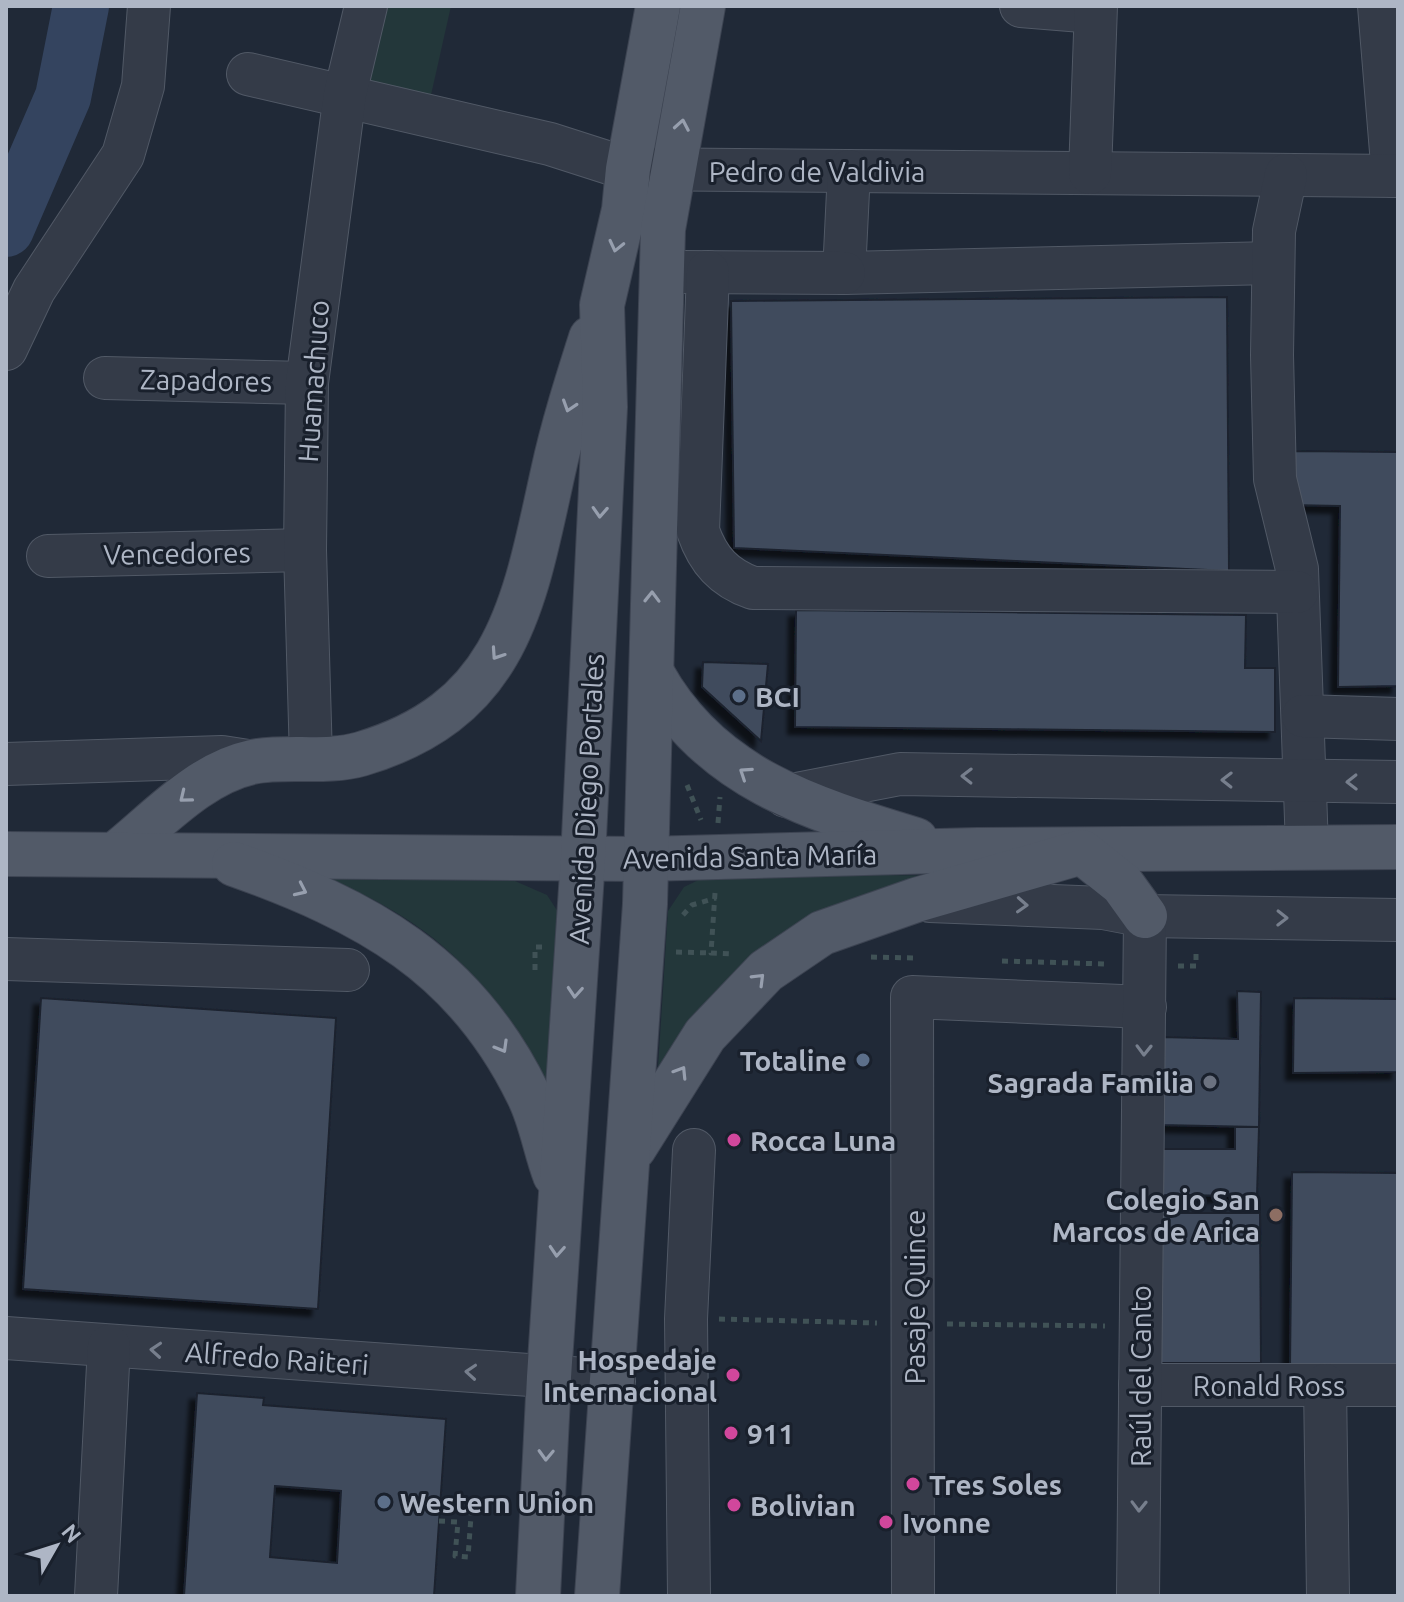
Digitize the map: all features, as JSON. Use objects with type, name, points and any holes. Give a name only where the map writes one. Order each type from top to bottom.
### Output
[{"type":"main road","name":"Avenida Diego Portales","points":[[538,1596],[583,858],[605,407],[602,305],[624,210],[628,169],[658,6]]},
{"type":"main road","name":"Avenida Diego Portales","points":[[597,1596],[614,1381],[646,859],[663,229],[703,6]]},
{"type":"main road","points":[[117,853],[210,778],[254,762],[356,755],[414,732],[463,696],[502,647],[519,612],[565,419],[602,305]]},
{"type":"main road","points":[[653,675],[676,714],[745,775],[786,796],[923,842],[977,850]]},
{"type":"main road","name":"Avenida Santa María","points":[[6,854],[202,853],[646,859],[977,850],[1082,852],[1398,847]]},
{"type":"main road","points":[[628,1157],[705,1035],[766,971],[822,933],[916,900],[1082,852],[1122,884],[1145,916]]},
{"type":"main road","points":[[202,853],[284,882],[332,905],[407,945],[448,979],[488,1023],[530,1096],[561,1192]]},
{"type":"street","points":[[6,349],[34,290],[123,155],[143,86],[149,6]]},
{"type":"street","name":"Huamachuco","points":[[311,759],[305,550],[307,383],[345,94],[366,6]]},
{"type":"street","points":[[1021,6],[1096,9],[1090,173]]},
{"type":"street","points":[[1379,6],[1395,176]]},
{"type":"street","name":"Pedro de Valdivia","points":[[248,74],[345,94],[550,144],[628,169],[1395,176]]},
{"type":"street","points":[[844,273],[849,171]]},
{"type":"street","points":[[1286,175],[1274,231],[1275,479],[1297,569],[1307,847]]},
{"type":"street","points":[[664,272],[844,273],[1273,263]]},
{"type":"street","points":[[708,272],[698,531],[708,556],[729,578],[753,588],[1297,592]]},
{"type":"street","name":"Zapadores","points":[[105,378],[307,383]]},
{"type":"street","name":"Vencedores","points":[[48,556],[305,550]]},
{"type":"street","points":[[1303,716],[1398,719]]},
{"type":"street","points":[[6,764],[222,757],[254,762]]},
{"type":"street","points":[[786,796],[900,774],[1398,782]]},
{"type":"street","points":[[916,900],[1103,908],[1145,916],[1398,920]]},
{"type":"street","name":"Raúl del Canto","points":[[1138,1596],[1145,916]]},
{"type":"street","points":[[6,959],[348,970]]},
{"type":"street","points":[[914,978],[1145,1007]]},
{"type":"street","name":"Pasaje Quince","points":[[913,1596],[914,978]]},
{"type":"street","points":[[689,1596],[686,1319],[694,1150]]},
{"type":"street","name":"Alfredo Raiteri","points":[[6,1338],[549,1377]]},
{"type":"street","points":[[96,1596],[109,1346]]},
{"type":"street","points":[[549,1377],[614,1381]]},
{"type":"street","name":"Ronald Ross","points":[[1140,1385],[1398,1385]]},
{"type":"street","points":[[1325,1385],[1328,1596]]},
{"type":"path","points":[[722,756],[711,953],[790,955]]},
{"type":"path","points":[[992,961],[1196,966],[1197,917]]},
{"type":"path","points":[[869,957],[914,978]]},
{"type":"path","points":[[439,1521],[458,1522],[455,1556],[468,1557],[471,1525]]},
{"type":"green space","points":[[371,6],[451,6],[429,104],[354,87]]},
{"type":"green space","points":[[713,873],[957,876],[874,895],[656,1100],[668,911],[684,887]]},
{"type":"green space","points":[[329,879],[515,881],[547,895],[560,915],[550,1102],[509,1026],[464,966],[407,919]]},
{"type":"building","points":[[1227,297],[1229,571],[734,548],[731,301]]},
{"type":"building","points":[[1293,451],[1398,452],[1398,686],[1338,687],[1340,506],[1289,505]]},
{"type":"building","points":[[796,610],[1246,615],[1245,668],[1275,668],[1275,732],[795,727]]},
{"type":"building","name":"BCI","points":[[703,662],[768,664],[761,741],[702,687]]},
{"type":"building","name":"Sagrada Familia","points":[[1237,991],[1261,992],[1259,1127],[1160,1125],[1161,1037],[1238,1039]]},
{"type":"building","points":[[41,998],[336,1018],[318,1309],[23,1289]]},
{"type":"building","points":[[1294,998],[1398,999],[1398,1072],[1293,1073]]},
{"type":"building","points":[[1235,1127],[1259,1127],[1257,1196],[1161,1195],[1162,1149],[1235,1149]]},
{"type":"building","points":[[1292,1172],[1398,1173],[1398,1369],[1290,1369]]},
{"type":"building","points":[[1159,1213],[1260,1213],[1261,1363],[1160,1363]]},
{"type":"building","points":[[197,1393],[264,1398],[263,1405],[446,1419],[434,1596],[184,1596]],"holes":[[[275,1486],[341,1491],[337,1563],[270,1557]]]},
{"type":"waterway","points":[[6,229],[63,97],[81,6]]},
{"type":"place","name":"BCI","points":[[739,696]]},
{"type":"place","name":"Totaline","points":[[863,1060]]},
{"type":"place","name":"Sagrada Familia","points":[[1210,1082]]},
{"type":"place","name":"Rocca Luna","points":[[734,1140]]},
{"type":"place","name":"Colegio San Marcos de Arica","points":[[1276,1215]]},
{"type":"place","name":"Hospedaje Internacional","points":[[733,1375]]},
{"type":"place","name":"911","points":[[731,1433]]},
{"type":"place","name":"Tres Soles","points":[[913,1484]]},
{"type":"place","name":"Western Union","points":[[384,1502]]},
{"type":"place","name":"Bolivian","points":[[734,1505]]},
{"type":"place","name":"Ivonne","points":[[886,1522]]}]
